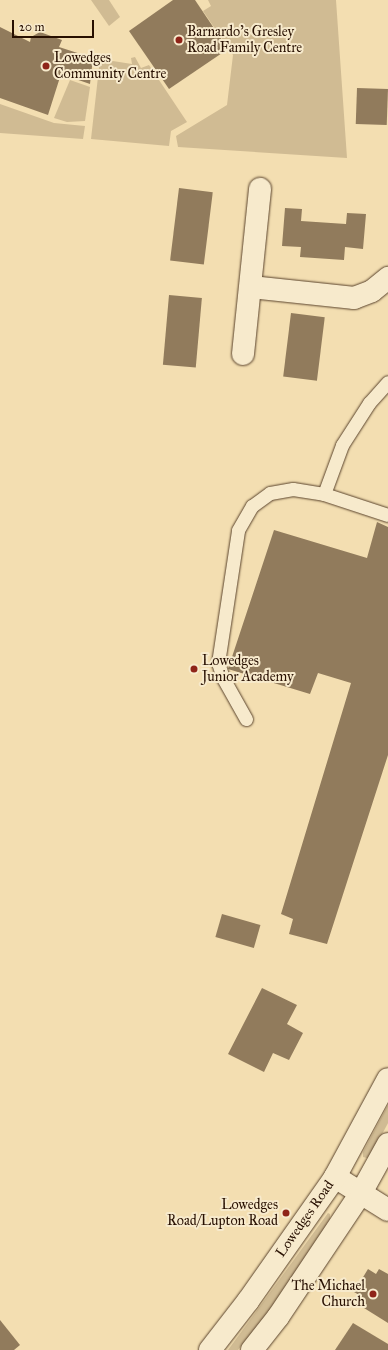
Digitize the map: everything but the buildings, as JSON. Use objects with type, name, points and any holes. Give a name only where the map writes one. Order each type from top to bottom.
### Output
[{"type":"street","points":[[242,354],[251,287],[260,189]]},
{"type":"street","points":[[251,287],[354,298],[372,290],[388,278]]},
{"type":"street","name":"Lowedges Road","points":[[210,1350],[248,1301],[335,1177],[388,1079]]},
{"type":"street","points":[[252,1350],[278,1317],[361,1193],[388,1144]]},
{"type":"street","points":[[335,1177],[388,1210]]},
{"type":"lane","points":[[324,494],[342,445],[369,403],[388,382]]},
{"type":"lane","points":[[246,719],[223,678],[218,663],[238,530],[252,506],[270,492],[293,489],[324,494],[388,516]]},
{"type":"shaded area","points":[[91,0],[109,0],[120,17],[109,26]]},
{"type":"shaded area","points":[[208,0],[336,0],[347,158],[178,147],[176,136],[227,105],[233,55],[203,11],[211,6]]},
{"type":"shaded area","points":[[135,57],[141,68],[149,65],[187,122],[171,131],[169,146],[91,139],[100,59],[132,64],[131,58]]},
{"type":"shaded area","points":[[70,80],[90,87],[85,121],[67,122],[54,118]]},
{"type":"shaded area","points":[[0,104],[54,123],[85,126],[83,139],[0,133]]},
{"type":"shaded area","points":[[388,1105],[388,1123],[370,1157],[363,1157],[363,1152]]},
{"type":"shaded area","points":[[328,1213],[330,1214],[330,1220],[264,1318],[238,1350],[228,1350]]},
{"type":"place","name":"Barnardo's Gresley Road Family Centre","points":[[179,40]]},
{"type":"place","name":"Lowedges Community Centre","points":[[46,66]]},
{"type":"place","name":"Lowedges Junior Academy","points":[[194,669]]},
{"type":"place","name":"Lowedges Road/Lupton Road","points":[[286,1213]]},
{"type":"place","name":"The Michael Church","points":[[373,1294]]}]
